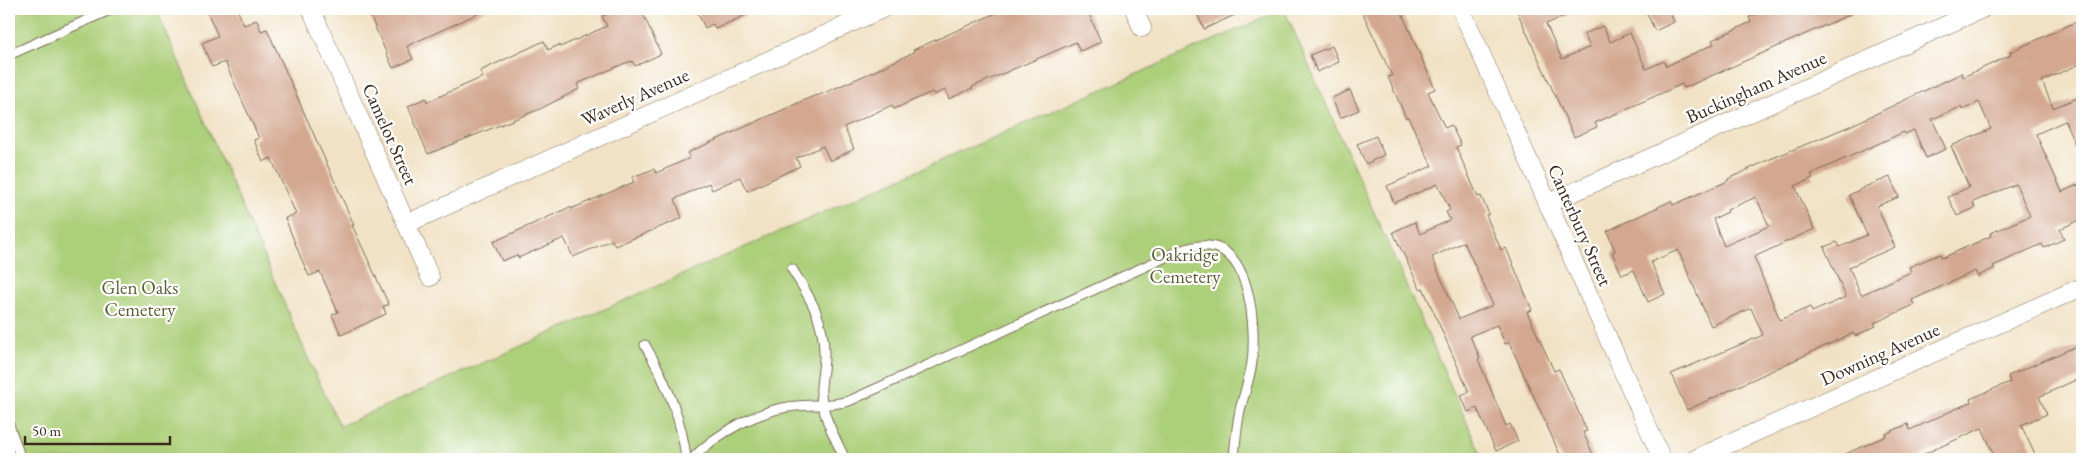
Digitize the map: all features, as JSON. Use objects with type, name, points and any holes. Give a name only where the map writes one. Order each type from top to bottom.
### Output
[{"type":"street","name":"Camelot Street","points":[[311,9],[430,277]]},
{"type":"street","name":"Waverly Avenue","points":[[406,224],[882,9]]},
{"type":"street","points":[[1134,9],[1142,28]]},
{"type":"street","name":"Canterbury Street","points":[[1461,9],[1662,459]]},
{"type":"street","name":"Buckingham Avenue","points":[[1547,204],[1982,9]]},
{"type":"street","name":"Downing Avenue","points":[[1695,459],[2082,287]]},
{"type":"lane","points":[[9,55],[112,9]]},
{"type":"lane","points":[[692,459],[700,450],[741,423],[794,406],[843,403],[1179,251],[1194,247],[1210,246],[1222,251],[1233,260],[1247,289],[1252,312],[1254,335],[1252,364],[1240,412],[1234,459]]},
{"type":"lane","points":[[792,269],[818,313],[823,334],[824,363],[821,395],[823,405],[845,459]]},
{"type":"lane","points":[[645,345],[669,392],[679,419],[686,459]]},
{"type":"lane","points":[[9,425],[21,459]]},
{"type":"green space","name":"Oakridge Cemetery","points":[[9,9],[156,9],[311,365],[340,426],[1284,9],[1483,459],[9,459]]},
{"type":"building","points":[[206,9],[237,9],[244,25],[257,20],[261,31],[267,29],[389,305],[383,306],[386,314],[341,335],[332,315],[338,312],[320,272],[309,276],[285,218],[296,214],[271,158],[263,162],[254,140],[259,138],[225,62],[212,67],[202,43],[218,36]]},
{"type":"building","points":[[367,9],[488,9],[407,46],[413,59],[393,68]]},
{"type":"building","points":[[619,9],[627,9],[630,14],[641,9],[661,54],[635,66],[632,61],[623,64],[577,84],[579,89],[540,109],[428,154],[408,106],[426,98],[427,102],[483,77],[480,71],[544,41],[548,50],[559,45],[560,47],[607,26],[602,16]]},
{"type":"building","points":[[696,9],[759,9],[715,29],[713,24],[705,28]]},
{"type":"building","points":[[1005,9],[1087,9],[1101,42],[1080,51],[1076,42],[972,87],[949,99],[945,90],[934,95],[932,92],[894,109],[892,105],[844,127],[854,149],[830,161],[823,146],[796,158],[800,166],[747,191],[740,177],[712,190],[709,183],[675,199],[682,218],[615,246],[612,240],[573,257],[564,238],[518,258],[517,255],[502,261],[493,242],[570,207],[571,209],[634,182],[632,177],[654,169],[656,173],[690,158],[687,153],[816,95],[877,70],[914,52],[913,50]]},
{"type":"building","points":[[1195,9],[1248,9],[1204,29]]},
{"type":"building","points":[[1361,9],[1400,9],[1435,89],[1428,92],[1445,128],[1451,125],[1461,145],[1456,147],[1478,197],[1481,196],[1489,214],[1486,215],[1501,250],[1506,248],[1532,310],[1527,312],[1554,371],[1559,369],[1587,431],[1583,432],[1595,459],[1562,459],[1509,342],[1505,344],[1497,325],[1470,336],[1506,426],[1510,424],[1518,441],[1496,451],[1477,408],[1468,412],[1461,395],[1469,392],[1423,288],[1420,289],[1393,232],[1415,222],[1420,234],[1450,220],[1446,212],[1450,210],[1438,184],[1394,203],[1387,186],[1432,166],[1408,117],[1406,118],[1388,77],[1392,76]],"holes":[[[1464,242],[1493,305],[1459,319],[1432,257]]]},
{"type":"building","points":[[1516,9],[1581,9],[1546,24],[1562,59],[1590,47],[1584,34],[1603,26],[1610,42],[1630,33],[1646,69],[1664,61],[1666,66],[1714,44],[1712,40],[1751,22],[1749,17],[1768,9],[1862,9],[1684,88],[1682,84],[1595,123],[1597,127],[1574,137]]},
{"type":"building","points":[[1645,9],[1668,9],[1674,22],[1655,31]]},
{"type":"building","points":[[2076,22],[2077,24],[2082,22],[2082,63],[2042,81],[2053,108],[2082,96],[2082,161],[2065,121],[2036,134],[2062,192],[2082,183],[2082,219],[2060,229],[2064,239],[2044,248],[2042,244],[1993,266],[1995,268],[1978,276],[1975,271],[1912,300],[1914,305],[1874,323],[1876,326],[1855,336],[1853,333],[1687,410],[1671,374],[1763,335],[1751,308],[1711,326],[1678,250],[1651,262],[1665,294],[1648,302],[1634,270],[1622,275],[1612,253],[1615,251],[1607,231],[1671,201],[1673,205],[1728,181],[1728,179],[1768,160],[1850,126],[1962,73],[1963,77],[2011,55],[2010,52]],"holes":[[[1979,102],[1991,129],[1951,146],[1969,187],[1948,197],[1957,216],[1975,208],[1973,202],[2016,184],[2030,216],[1990,233],[1991,236],[1942,258],[1940,254],[1909,267],[1911,272],[1861,295],[1849,267],[1895,247],[1877,206],[1899,197],[1890,177],[1867,186],[1849,195],[1867,235],[1840,247],[1837,242],[1824,247],[1846,297],[1812,312],[1810,307],[1780,320],[1754,257],[1814,229],[1795,186],[1813,178],[1811,174],[1904,132],[1905,134],[1914,130],[1926,158],[1946,149],[1932,119],[1961,107],[1962,110]],[[1756,197],[1769,226],[1724,246],[1713,219],[1728,212],[1727,210]]]},
{"type":"building","points":[[1332,46],[1339,62],[1317,72],[1310,55]]},
{"type":"building","points":[[1350,90],[1359,110],[1340,118],[1332,98]]},
{"type":"building","points":[[1376,136],[1384,155],[1366,164],[1357,144]]},
{"type":"building","points":[[2077,346],[2082,357],[2082,377],[2039,397],[2047,414],[2021,425],[2037,459],[1996,459],[1982,428],[1922,455],[1923,459],[1834,459],[1908,424],[1910,430],[1971,402],[1970,399],[2010,382],[2008,376]]},
{"type":"park label","name":"Glen Oaks Cemetery","points":[[140,298]]}]
